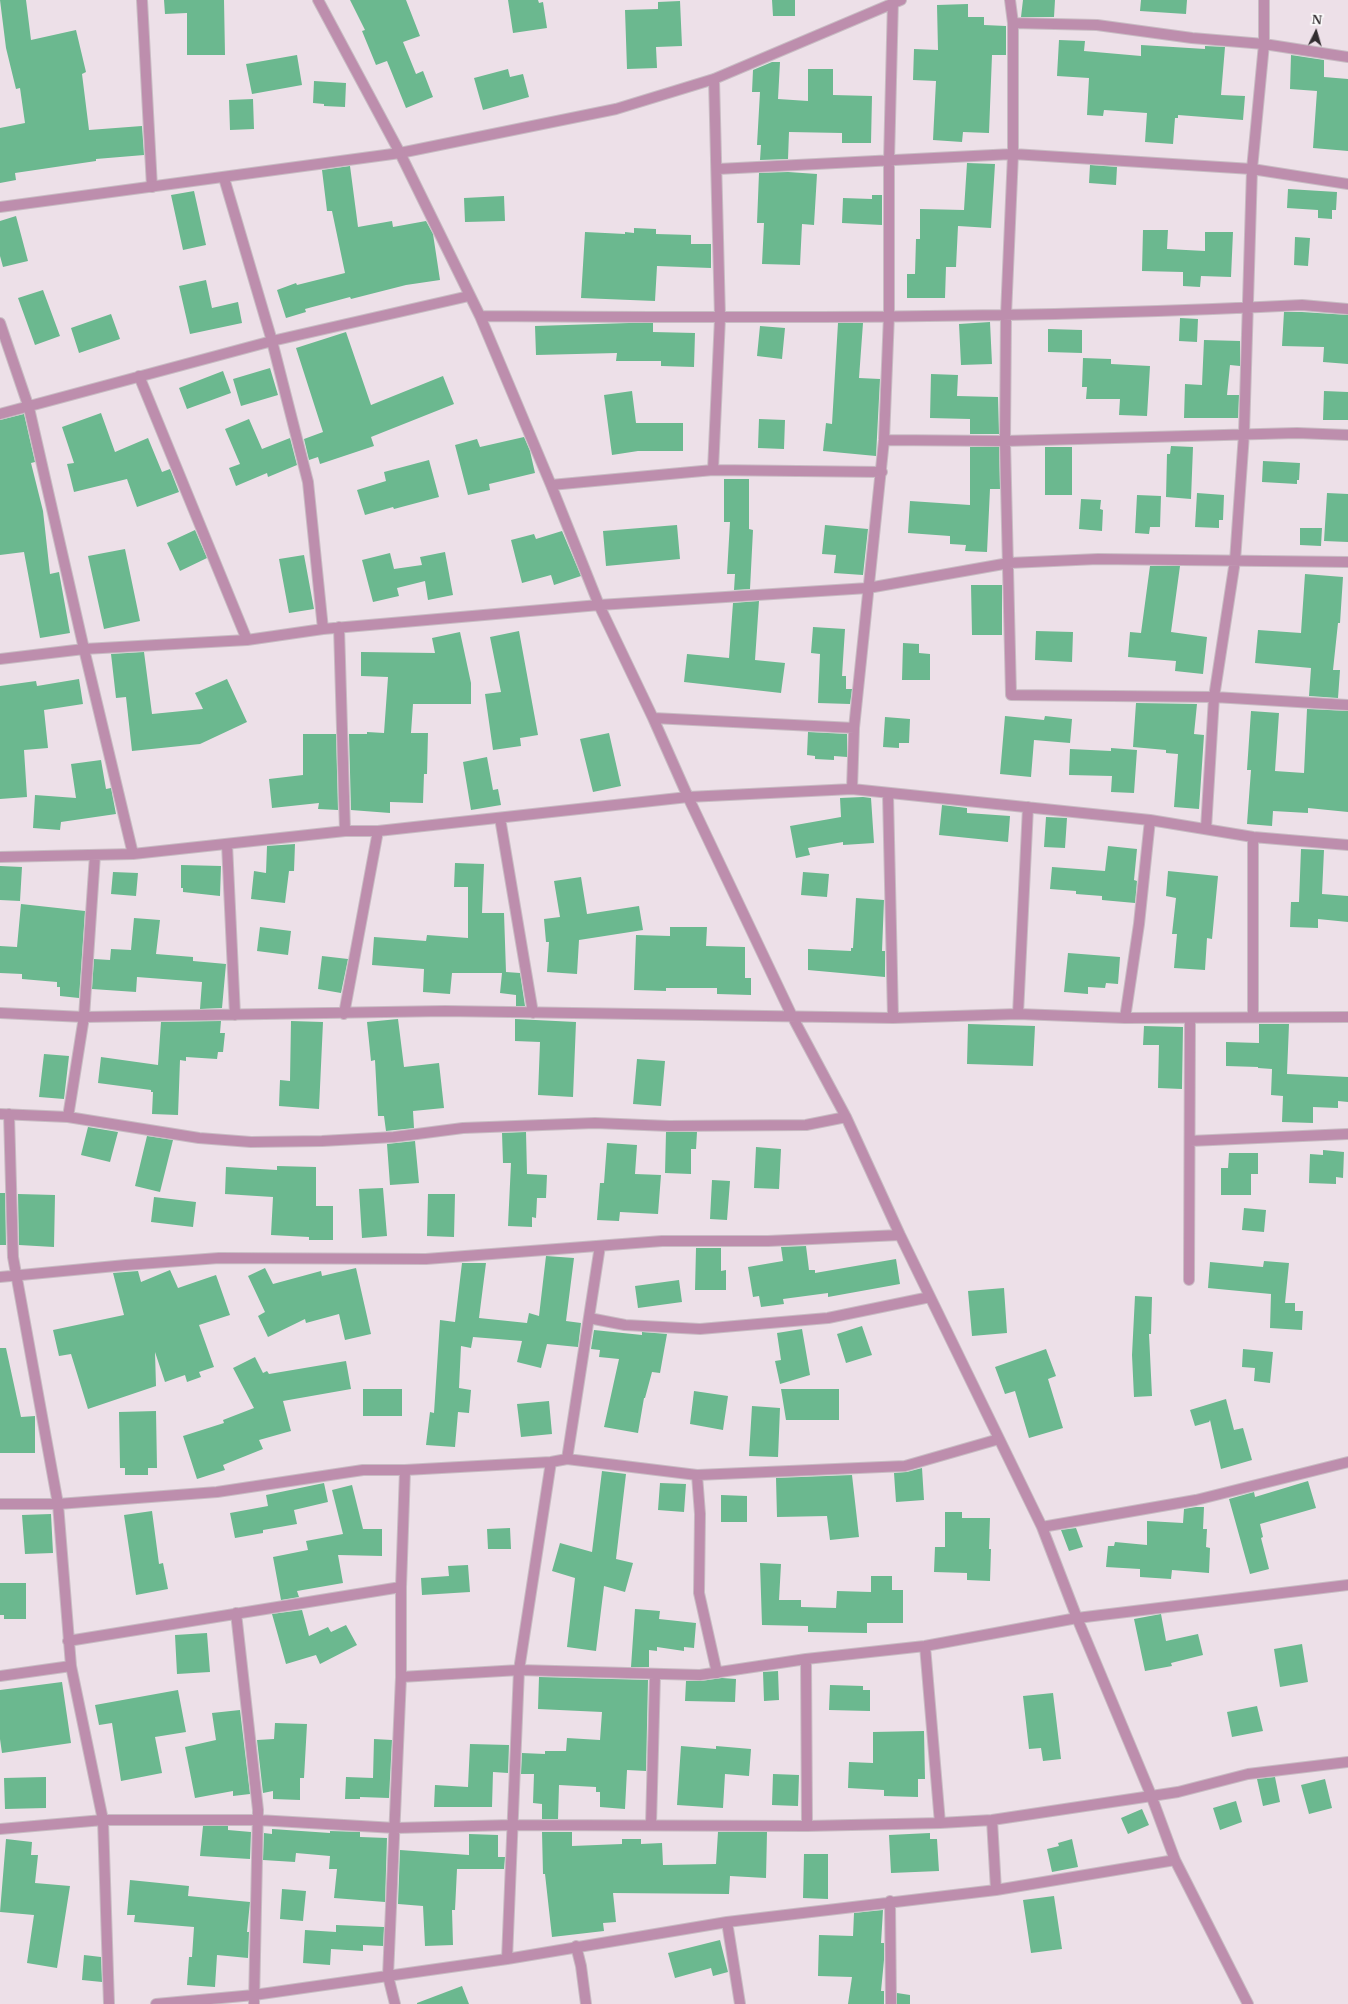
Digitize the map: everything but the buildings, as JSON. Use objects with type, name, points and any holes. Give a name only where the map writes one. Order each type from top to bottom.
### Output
[{"type":"street","points":[[142,0],[152,187]]},
{"type":"street","points":[[318,0],[400,153],[480,316],[551,484],[599,605],[653,718],[688,797],[792,1016],[846,1116],[900,1235],[1042,1527],[1077,1618],[1151,1795],[1175,1860],[1248,2004]]},
{"type":"street","points":[[1010,0],[1013,23],[1013,154],[1006,315],[1005,441],[1011,695],[1214,698],[1348,705]]},
{"type":"street","points":[[1206,829],[1214,698],[1235,561],[1244,434],[1252,169],[1264,44],[1264,0]]},
{"type":"street","points":[[0,207],[224,178],[400,153],[616,109],[714,80],[896,1],[889,161],[889,315],[884,440],[882,472],[868,588],[854,728],[852,789]]},
{"type":"street","points":[[1013,23],[1096,25],[1192,38],[1264,44],[1348,57]]},
{"type":"street","points":[[713,470],[720,318],[718,169],[714,80]]},
{"type":"street","points":[[718,169],[1013,154],[1252,169],[1348,184]]},
{"type":"street","points":[[224,178],[272,341],[308,482],[323,629]]},
{"type":"street","points":[[0,414],[29,408],[139,376],[272,341],[469,296]]},
{"type":"street","points":[[480,316],[720,318],[889,315],[1006,315],[1302,305],[1348,309]]},
{"type":"street","points":[[0,323],[29,408],[133,854]]},
{"type":"street","points":[[139,376],[247,640]]},
{"type":"street","points":[[884,440],[1005,441],[1297,433],[1348,435]]},
{"type":"street","points":[[551,484],[713,470],[882,472]]},
{"type":"street","points":[[0,659],[84,649],[247,640],[339,627],[599,605],[868,588],[1009,564],[1098,559],[1348,562]]},
{"type":"street","points":[[339,627],[345,831]]},
{"type":"street","points":[[653,718],[854,728]]},
{"type":"street","points":[[0,857],[133,854],[345,831],[378,830],[500,818],[688,797],[852,789],[888,794],[1150,820],[1253,837],[1348,845]]},
{"type":"street","points":[[888,794],[893,1018]]},
{"type":"street","points":[[1018,1014],[1028,808]]},
{"type":"street","points":[[500,818],[533,1013]]},
{"type":"street","points":[[1125,1018],[1139,924],[1150,820]]},
{"type":"street","points":[[344,1014],[378,830]]},
{"type":"street","points":[[1253,837],[1253,1017]]},
{"type":"street","points":[[227,844],[235,1015]]},
{"type":"street","points":[[68,1118],[84,1017],[95,855]]},
{"type":"street","points":[[0,1013],[84,1017],[344,1014],[445,1011],[893,1018],[1018,1014],[1125,1018],[1348,1017]]},
{"type":"street","points":[[1189,1280],[1190,1018]]},
{"type":"street","points":[[109,2004],[103,1820],[71,1666],[58,1504],[14,1257],[4,1114],[68,1118],[200,1138],[251,1142],[322,1141],[394,1137],[463,1128],[587,1123],[669,1126],[806,1125],[846,1116]]},
{"type":"street","points":[[1190,1141],[1348,1134]]},
{"type":"street","points":[[0,1277],[219,1258],[426,1260],[662,1241],[768,1241],[900,1235]]},
{"type":"street","points":[[567,1459],[600,1246]]},
{"type":"street","points":[[589,1318],[625,1325],[700,1329],[828,1318],[930,1297]]},
{"type":"street","points":[[0,1504],[58,1504],[218,1492],[362,1470],[405,1470],[551,1462],[567,1459],[697,1474],[905,1466],[999,1439]]},
{"type":"street","points":[[507,1959],[519,1670],[551,1462]]},
{"type":"street","points":[[1042,1527],[1196,1500],[1348,1462]]},
{"type":"street","points":[[395,2004],[388,1976],[401,1677],[401,1587],[405,1470]]},
{"type":"street","points":[[697,1474],[700,1514],[699,1593],[717,1673]]},
{"type":"street","points":[[401,1677],[519,1670],[655,1675],[700,1675],[806,1659],[925,1646],[1077,1618],[1348,1585]]},
{"type":"street","points":[[68,1641],[401,1587]]},
{"type":"street","points":[[236,1613],[258,1820],[254,1999]]},
{"type":"street","points":[[925,1646],[940,1823]]},
{"type":"street","points":[[806,1659],[808,1758],[807,1826]]},
{"type":"street","points":[[0,1676],[71,1666]]},
{"type":"street","points":[[651,1825],[655,1675]]},
{"type":"street","points":[[0,1829],[103,1820],[258,1820],[395,1828],[512,1825],[807,1826],[940,1823],[992,1820],[1178,1792],[1248,1774],[1348,1762]]},
{"type":"street","points":[[992,1820],[996,1890]]},
{"type":"street","points":[[156,2004],[254,1999],[727,1922],[890,1901],[996,1890],[1175,1860]]},
{"type":"street","points":[[890,1901],[891,2004]]},
{"type":"street","points":[[727,1922],[740,2004]]},
{"type":"street","points":[[576,1946],[581,1966],[586,2004]]}]
